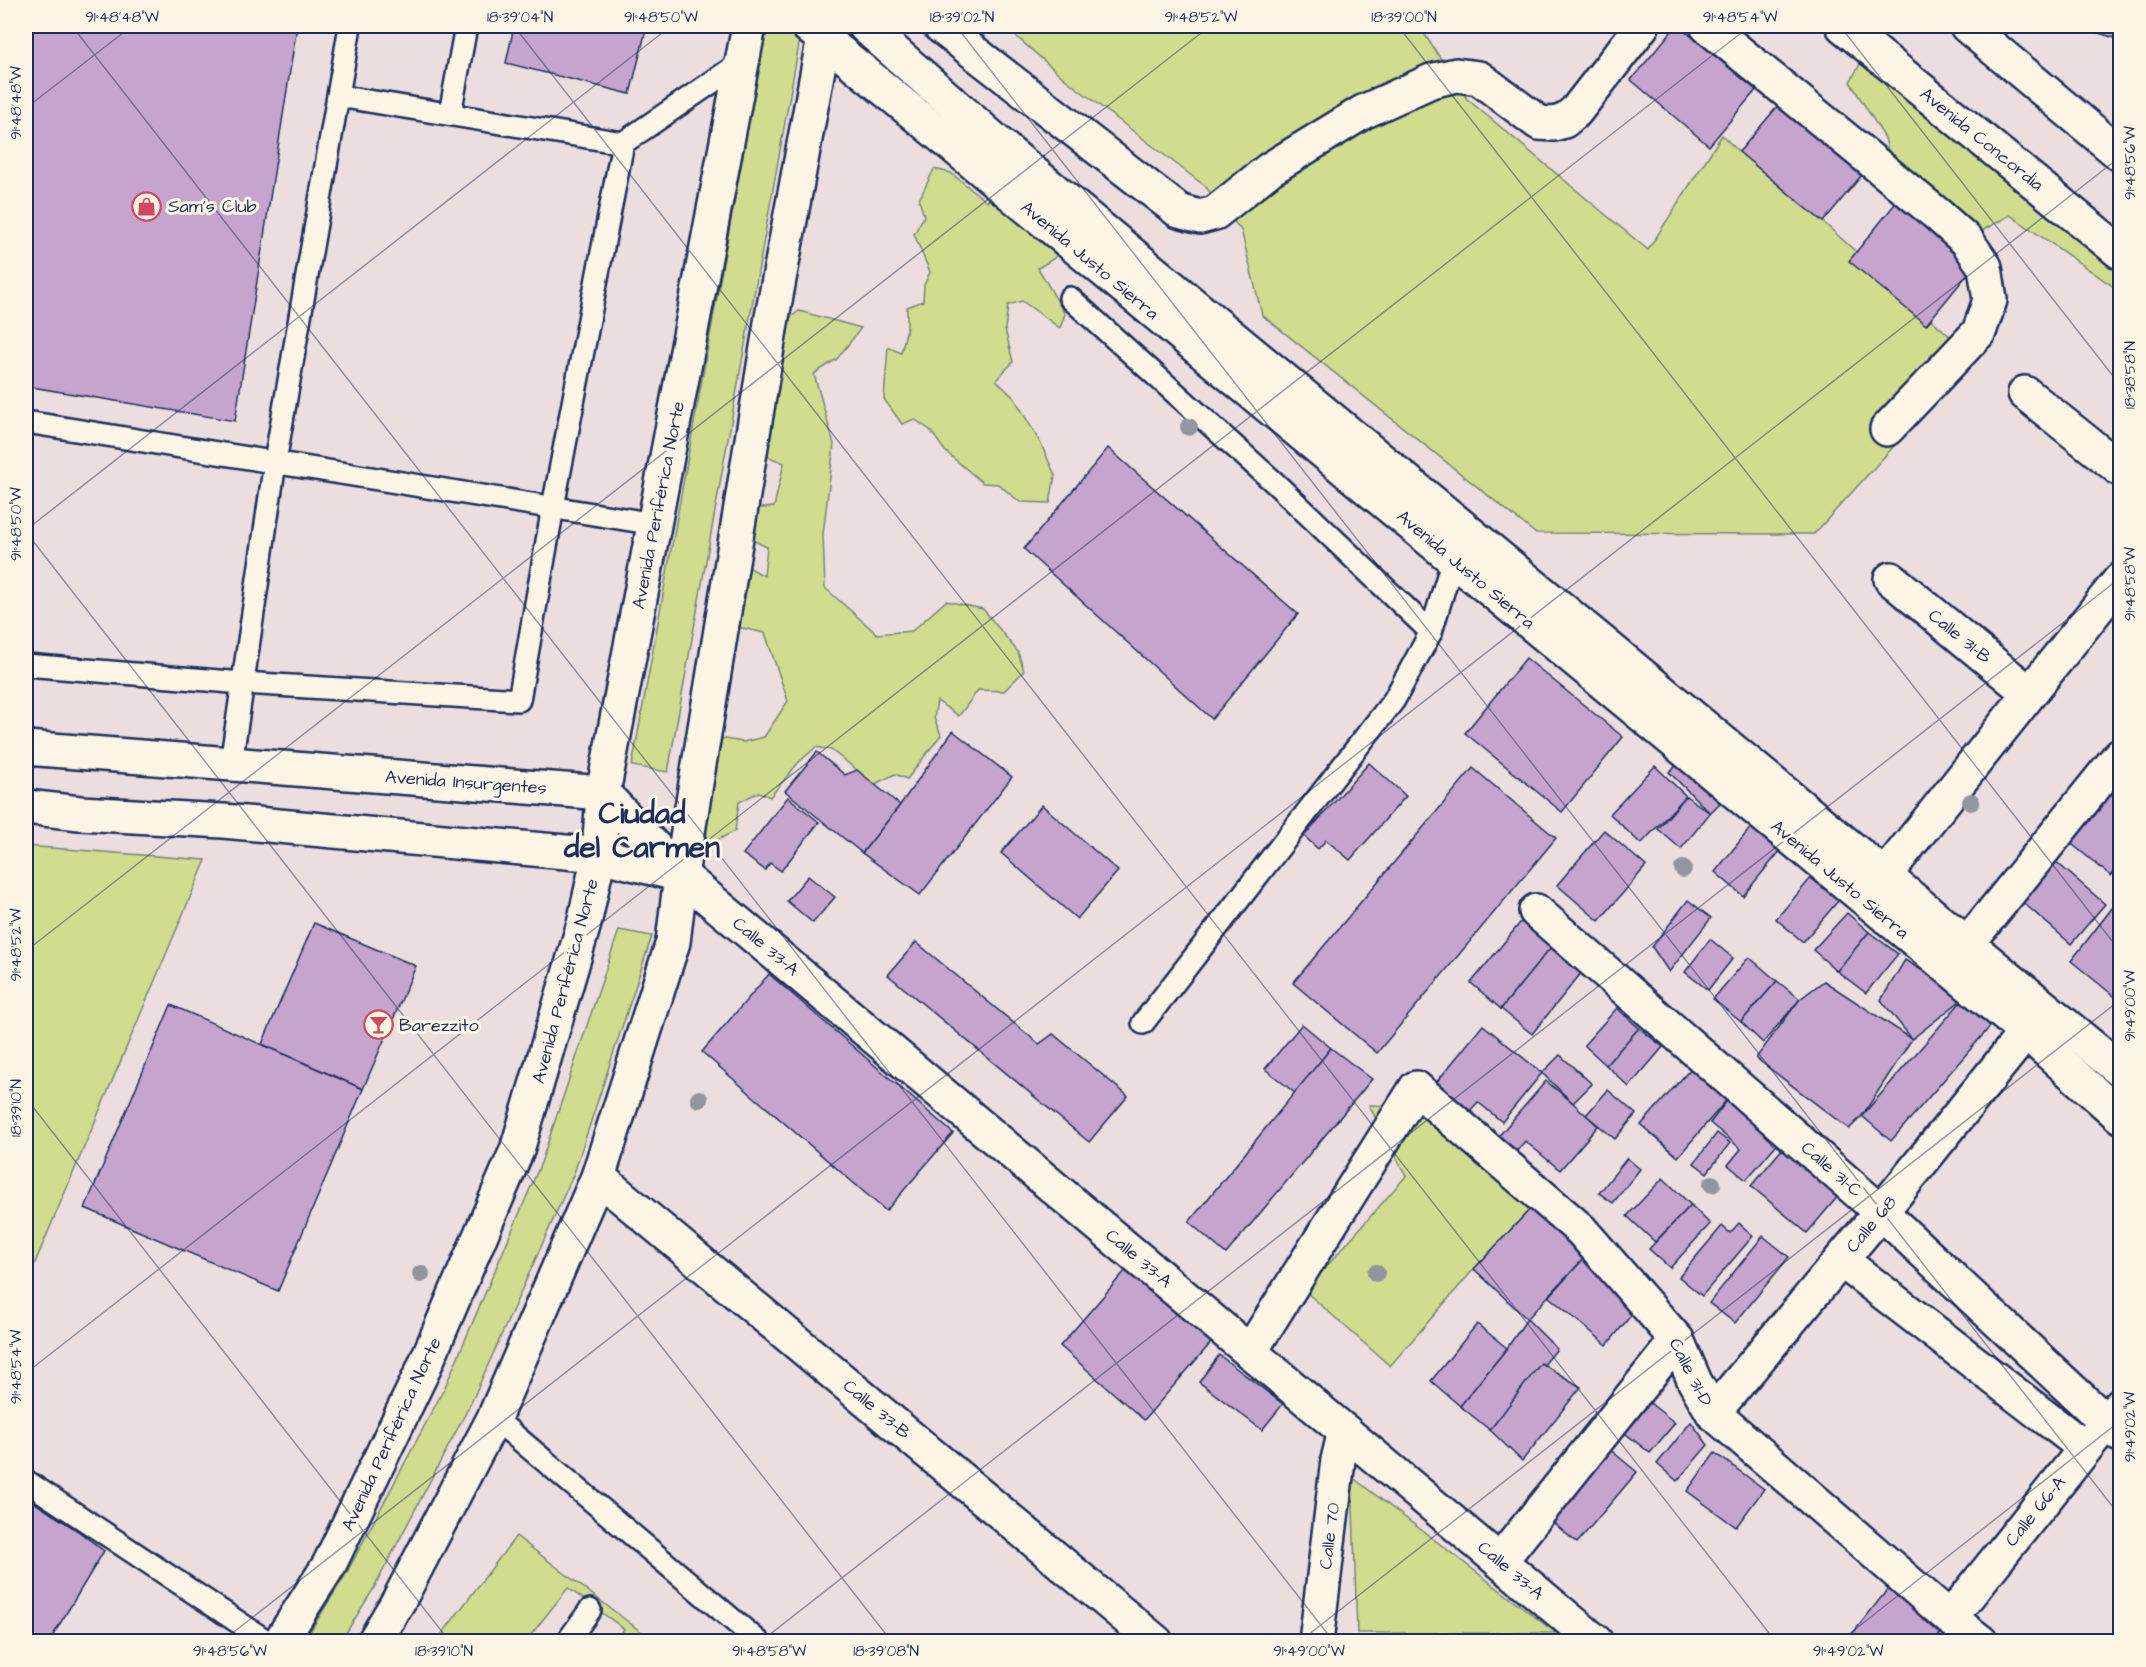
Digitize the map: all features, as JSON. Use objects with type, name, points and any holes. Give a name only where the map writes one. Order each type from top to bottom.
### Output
[{"type":"street","name":"Avenida Periférica Norte","points":[[280,1641],[329,1565],[417,1383],[517,1150],[585,924],[598,855],[603,793],[749,26]]},
{"type":"street","name":"Avenida Justo Sierra","points":[[865,26],[1008,152],[2121,1070]]},
{"type":"street","points":[[940,26],[1179,211],[1200,217],[1215,213],[1270,169],[1363,112],[1431,81],[1456,75],[1479,78],[1539,123],[1554,124],[1564,121],[1576,111],[1642,26]]},
{"type":"street","points":[[1707,26],[1938,214],[1967,241],[1985,267],[1990,300],[1979,332],[1887,429]]},
{"type":"street","name":"Avenida Concordia","points":[[1843,26],[2119,247]]},
{"type":"street","points":[[1967,26],[2121,154]]},
{"type":"street","name":"Avenida Justo Sierra","points":[[819,30],[988,176],[2026,1032],[2121,1116]]},
{"type":"street","points":[[374,1641],[399,1600],[494,1418],[598,1177],[673,942],[681,874],[819,30]]},
{"type":"street","points":[[2025,393],[2121,470]]},
{"type":"street","name":"Calle 31-B","points":[[1891,579],[2030,693]]},
{"type":"street","points":[[1885,875],[2121,580]]},
{"type":"street","name":"Avenida Insurgentes","points":[[26,748],[603,793]]},
{"type":"street","points":[[1968,944],[2118,762]]},
{"type":"street","points":[[603,793],[681,874]]},
{"type":"street","points":[[26,807],[80,813],[224,821],[598,855],[681,874]]},
{"type":"street","name":"Calle 33-A","points":[[681,874],[1595,1641]]},
{"type":"street","name":"Calle 31-C","points":[[1536,911],[2116,1421]]},
{"type":"street","name":"Calle 68","points":[[1713,1413],[1881,1212],[2026,1032]]},
{"type":"street","name":"Calle 31-D","points":[[1250,1352],[1416,1088],[1581,1230],[1677,1340],[1695,1382],[1713,1413],[1950,1618],[1980,1641]]},
{"type":"street","name":"Calle 33-B","points":[[598,1177],[1156,1641]]},
{"type":"street","points":[[1841,1260],[2085,1448]]},
{"type":"street","points":[[1500,1561],[1677,1340]]},
{"type":"street","name":"Calle 66-A","points":[[1950,1618],[2085,1448],[2116,1421]]},
{"type":"street","name":"Calle 70","points":[[1316,1641],[1338,1460],[1345,1431]]},
{"type":"lane","points":[[231,764],[275,462],[350,26]]},
{"type":"lane","points":[[450,114],[466,26]]},
{"type":"lane","points":[[338,96],[623,143],[742,61]]},
{"type":"lane","points":[[26,666],[243,683],[519,700],[623,143]]},
{"type":"lane","points":[[1070,298],[1275,483],[1431,632]]},
{"type":"lane","points":[[26,422],[655,524]]},
{"type":"lane","points":[[1143,1023],[1394,700],[1431,632],[1453,559]]},
{"type":"lane","points":[[494,1418],[759,1641]]},
{"type":"lane","points":[[26,1481],[268,1641]]},
{"type":"lane","points":[[567,1641],[590,1610]]},
{"type":"green space","points":[[766,26],[802,28],[668,772],[632,766]]},
{"type":"green space","points":[[1004,26],[1434,26],[1425,35],[1467,99],[1648,250],[1722,135],[1974,358],[1814,534],[1535,533],[1262,315],[1241,230],[1205,186],[1065,79]]},
{"type":"green space","points":[[1867,52],[2120,260],[2120,291],[2010,215],[1971,237],[1898,190],[1885,138],[1850,82]]},
{"type":"green space","points":[[934,169],[951,173],[987,202],[994,194],[1061,250],[1053,259],[1038,268],[1065,314],[1060,328],[1022,301],[1008,305],[1005,329],[1013,362],[996,380],[1015,399],[1041,444],[1055,475],[1050,503],[1020,502],[998,484],[983,483],[945,451],[930,430],[914,419],[902,424],[884,399],[888,347],[901,353],[907,328],[907,307],[923,301],[924,285],[930,272],[914,234],[924,216],[919,200]]},
{"type":"green space","points":[[799,311],[861,328],[837,359],[814,374],[834,444],[823,534],[825,588],[877,634],[912,631],[946,601],[983,609],[1018,652],[1024,671],[1004,691],[978,690],[959,716],[937,701],[934,718],[941,735],[907,779],[895,774],[873,785],[831,750],[816,747],[798,763],[770,797],[759,792],[739,802],[735,831],[706,846],[709,785],[719,738],[743,742],[764,737],[788,701],[765,633],[732,626],[738,561],[764,576],[767,547],[748,538],[749,509],[774,507],[784,463],[769,457],[762,435],[787,320]]},
{"type":"green space","points":[[26,846],[206,860],[26,1284]]},
{"type":"green space","points":[[619,930],[652,936],[574,1173],[471,1403],[374,1588],[341,1641],[304,1641],[346,1574],[445,1387],[541,1163]]},
{"type":"green space","points":[[1369,1105],[1427,1107],[1534,1205],[1474,1269],[1390,1366],[1305,1291],[1406,1176]]},
{"type":"green space","points":[[1352,1477],[1556,1633],[1357,1633]]},
{"type":"green space","points":[[516,1536],[653,1641],[616,1641],[624,1629],[568,1588],[526,1641],[436,1642]]},
{"type":"building","name":"Sam's Club","points":[[26,26],[297,26],[235,421],[26,386]]},
{"type":"building","points":[[514,26],[647,26],[630,94],[506,63]]},
{"type":"building","points":[[1676,26],[1679,26],[1756,90],[1709,146],[1631,80]]},
{"type":"building","points":[[2077,26],[2120,26],[2120,33],[2118,39]]},
{"type":"building","points":[[1787,95],[1871,164],[1823,222],[1739,152]]},
{"type":"building","points":[[1898,200],[1975,265],[1926,325],[1849,261]]},
{"type":"building","points":[[1108,448],[1298,614],[1212,719],[1024,549]]},
{"type":"building","points":[[1526,658],[1623,737],[1562,812],[1465,733]]},
{"type":"building","points":[[953,731],[1012,777],[920,895],[862,853]]},
{"type":"building","points":[[817,752],[845,775],[857,770],[900,805],[862,853],[785,791]]},
{"type":"building","points":[[1686,757],[1726,797],[1710,813],[1669,772]]},
{"type":"building","points":[[1369,763],[1406,796],[1350,860],[1326,840],[1318,849],[1304,836]]},
{"type":"building","points":[[1655,766],[1686,796],[1641,844],[1610,814]]},
{"type":"building","points":[[1473,768],[1556,838],[1377,1053],[1293,983]]},
{"type":"building","points":[[2120,780],[2120,865],[2111,876],[2062,836]]},
{"type":"building","points":[[1686,796],[1710,813],[1681,849],[1658,829]]},
{"type":"building","points":[[788,797],[819,822],[781,871],[770,863],[765,870],[743,854]]},
{"type":"building","points":[[1042,805],[1118,871],[1077,919],[1001,853]]},
{"type":"building","points":[[1756,821],[1785,845],[1743,896],[1715,872]]},
{"type":"building","points":[[1604,830],[1646,866],[1599,921],[1557,885]]},
{"type":"building","points":[[2054,860],[2105,904],[2071,944],[2020,900]]},
{"type":"building","points":[[1817,871],[1844,894],[1803,942],[1776,919]]},
{"type":"building","points":[[808,876],[835,897],[813,923],[787,901]]},
{"type":"building","points":[[2120,898],[2120,1001],[2071,961]]},
{"type":"building","points":[[1688,900],[1711,918],[1669,972],[1652,947]]},
{"type":"building","points":[[1847,913],[1869,932],[1837,971],[1813,950]]},
{"type":"building","points":[[1524,918],[1555,942],[1501,1009],[1471,983]]},
{"type":"building","points":[[314,923],[416,966],[363,1089],[262,1044]]},
{"type":"building","points":[[1869,932],[1898,954],[1866,993],[1837,971]]},
{"type":"building","points":[[1710,939],[1733,958],[1708,990],[1685,972]]},
{"type":"building","points":[[916,942],[1039,1044],[1053,1034],[1128,1096],[1089,1142],[888,975]]},
{"type":"building","points":[[1555,942],[1586,967],[1532,1034],[1501,1009]]},
{"type":"building","points":[[1749,957],[1777,981],[1741,1022],[1713,999]]},
{"type":"building","points":[[1905,960],[1965,997],[1912,1039],[1881,1000]]},
{"type":"building","points":[[769,974],[953,1133],[886,1211],[702,1052]]},
{"type":"building","points":[[1777,981],[1800,999],[1763,1043],[1741,1022]]},
{"type":"building","points":[[1824,981],[1912,1039],[1862,1116],[1849,1129],[1756,1058],[1800,999]]},
{"type":"building","points":[[1965,997],[1994,1022],[1891,1141],[1862,1116]]},
{"type":"building","points":[[171,1005],[363,1089],[278,1291],[85,1208]]},
{"type":"building","points":[[1617,1008],[1639,1028],[1606,1065],[1584,1045]]},
{"type":"building","points":[[1302,1024],[1331,1048],[1295,1093],[1265,1069]]},
{"type":"building","points":[[1483,1025],[1542,1073],[1502,1122],[1478,1102],[1469,1112],[1435,1084]]},
{"type":"building","points":[[1639,1028],[1663,1047],[1629,1087],[1606,1065]]},
{"type":"building","points":[[1331,1048],[1372,1079],[1226,1254],[1189,1222]]},
{"type":"building","points":[[1560,1055],[1592,1084],[1573,1103],[1542,1073]]},
{"type":"building","points":[[1700,1058],[1736,1089],[1678,1157],[1641,1125]]},
{"type":"building","points":[[1546,1081],[1598,1126],[1560,1170],[1525,1141],[1516,1152],[1498,1137]]},
{"type":"building","points":[[1736,1089],[1788,1131],[1746,1180],[1728,1165],[1741,1149],[1710,1123]]},
{"type":"building","points":[[1608,1090],[1636,1114],[1615,1139],[1586,1115]]},
{"type":"building","points":[[1717,1133],[1730,1143],[1707,1173],[1694,1163]]},
{"type":"building","points":[[1789,1141],[1845,1188],[1807,1233],[1751,1186]]},
{"type":"building","points":[[1627,1158],[1640,1169],[1613,1203],[1599,1193]]},
{"type":"building","points":[[1663,1178],[1691,1205],[1655,1242],[1627,1216]]},
{"type":"building","points":[[1534,1205],[1587,1255],[1527,1319],[1474,1269]]},
{"type":"building","points":[[1691,1205],[1710,1224],[1670,1268],[1649,1249]]},
{"type":"building","points":[[1739,1223],[1753,1236],[1702,1296],[1679,1277],[1722,1226],[1730,1233]]},
{"type":"building","points":[[1763,1236],[1789,1257],[1735,1323],[1709,1303]]},
{"type":"building","points":[[1587,1255],[1641,1303],[1607,1345],[1549,1297]]},
{"type":"building","points":[[1132,1263],[1216,1337],[1144,1420],[1060,1346]]},
{"type":"building","points":[[1527,1319],[1557,1349],[1490,1430],[1460,1406],[1507,1348]]},
{"type":"building","points":[[1477,1324],[1507,1348],[1460,1406],[1431,1381]]},
{"type":"building","points":[[1219,1355],[1283,1404],[1262,1430],[1199,1382]]},
{"type":"building","points":[[1541,1363],[1581,1387],[1522,1461],[1490,1430]]},
{"type":"building","points":[[1640,1395],[1675,1423],[1650,1453],[1616,1426]]},
{"type":"building","points":[[1691,1422],[1708,1445],[1677,1481],[1657,1464]]},
{"type":"building","points":[[1602,1443],[1637,1472],[1577,1543],[1542,1513]]},
{"type":"building","points":[[1715,1453],[1764,1489],[1736,1527],[1687,1491]]},
{"type":"building","points":[[26,1497],[104,1551],[49,1642],[26,1642]]},
{"type":"building","points":[[1891,1585],[1945,1628],[1934,1642],[1846,1642]]},
{"type":"place","name":"Sam's Club","points":[[147,206]]},
{"type":"place","name":"Barezzito","points":[[378,1025]]},
{"type":"district","name":"Ciudad del Carmen","points":[[642,830]]}]
